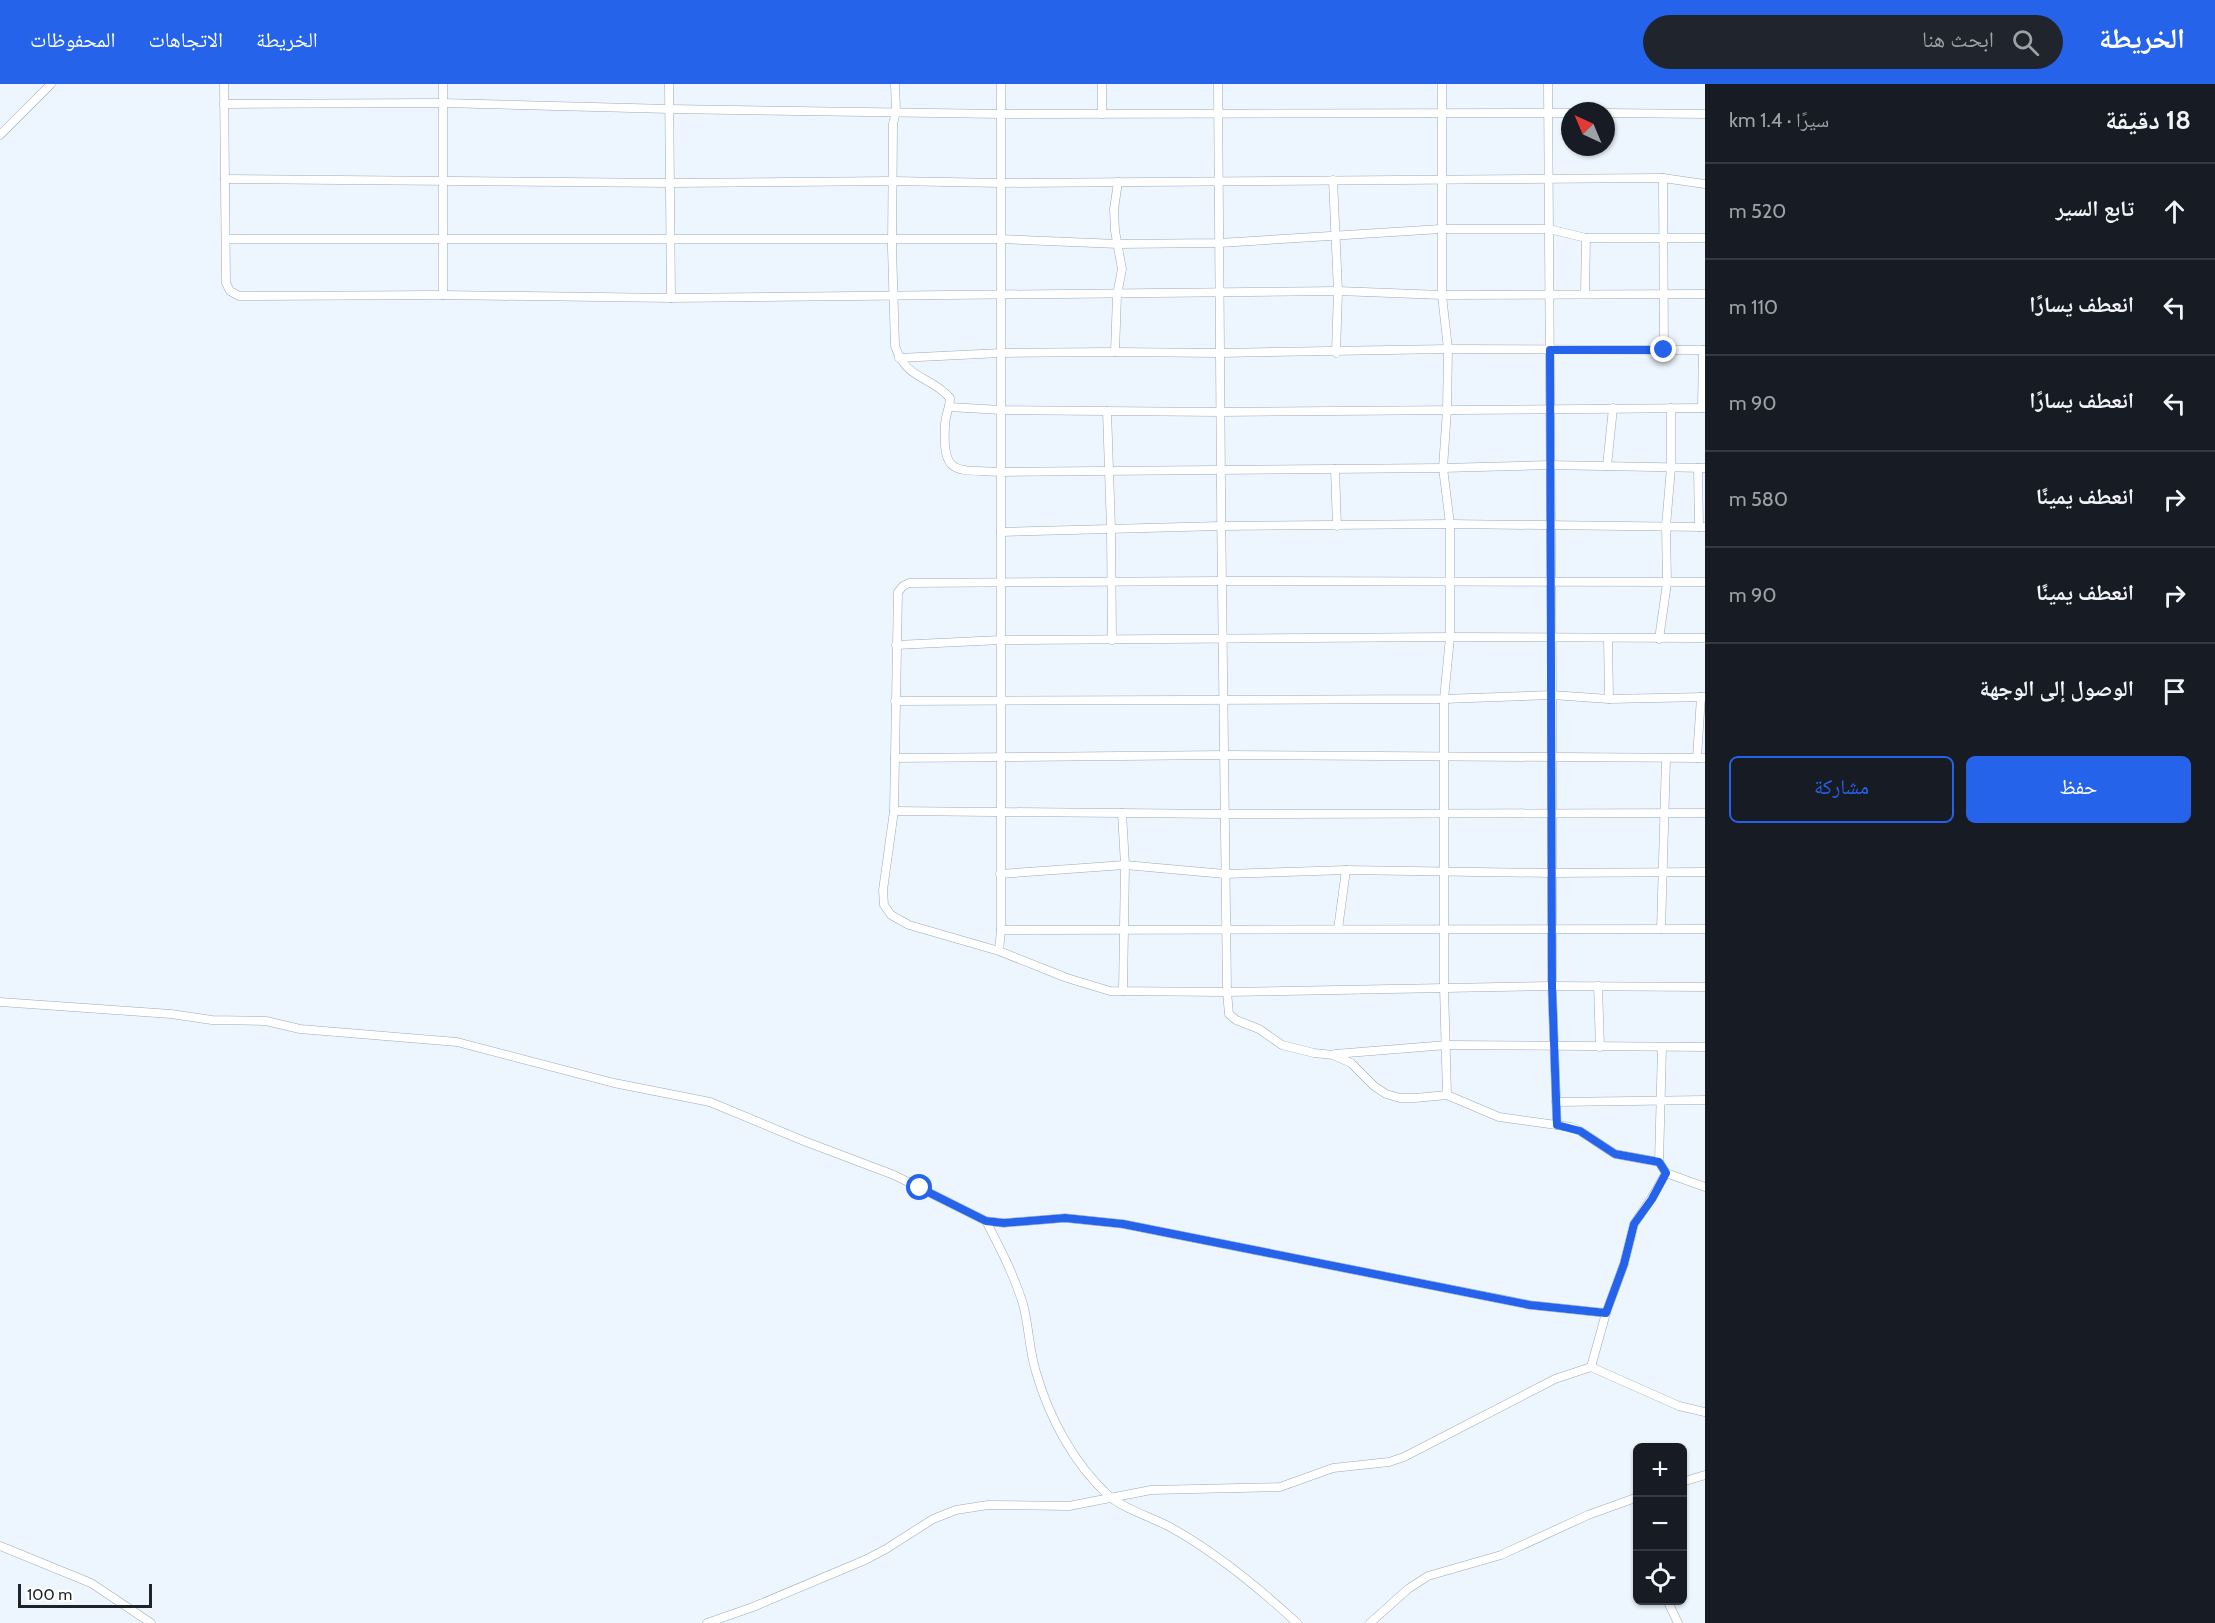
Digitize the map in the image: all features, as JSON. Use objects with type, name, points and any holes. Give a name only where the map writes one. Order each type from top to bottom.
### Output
[{"type":"street","points":[[0,135],[51,84]]},
{"type":"street","points":[[224,84],[226,283],[231,291],[239,296],[444,295],[671,298],[1338,291],[1442,295],[1705,294]]},
{"type":"street","points":[[443,84],[444,295]]},
{"type":"street","points":[[669,84],[671,298]]},
{"type":"street","points":[[895,84],[892,239],[895,346],[898,358],[908,370],[950,398],[945,424],[945,455],[948,463],[955,468],[1001,472],[1549,465],[1702,468],[1702,527],[1450,524],[1220,526],[1001,532]]},
{"type":"street","points":[[999,951],[1001,930],[1001,84]]},
{"type":"street","points":[[1102,84],[1102,114]]},
{"type":"street","points":[[1218,84],[1221,640],[1229,1014],[1236,1020],[1259,1029],[1282,1045],[1333,1055],[1447,1045],[1705,1047]]},
{"type":"street","points":[[1442,84],[1442,295],[1448,349],[1443,468],[1450,524],[1450,637],[1444,699],[1444,987],[1447,1095]]},
{"type":"street","points":[[1548,84],[1551,873],[1557,1125]]},
{"type":"street","points":[[224,104],[443,103],[1001,114],[1561,113]]},
{"type":"street","points":[[1615,113],[1705,114]]},
{"type":"street","points":[[225,179],[1001,183],[1663,178],[1705,184]]},
{"type":"street","points":[[1663,178],[1664,350]]},
{"type":"street","points":[[1333,180],[1338,291],[1336,353]]},
{"type":"street","points":[[1115,352],[1116,295],[1122,269],[1114,208],[1118,182]]},
{"type":"street","points":[[225,239],[1000,239],[1118,244],[1219,243],[1441,229],[1549,229],[1586,238],[1705,238]]},
{"type":"street","points":[[1585,294],[1586,238]]},
{"type":"street","points":[[898,358],[1001,353],[1336,353],[1448,349],[1704,350],[1704,408],[1220,412],[949,408]]},
{"type":"street","points":[[1607,466],[1613,408]]},
{"type":"street","points":[[1659,639],[1667,583],[1666,526],[1671,468],[1671,408]]},
{"type":"street","points":[[1107,411],[1112,640]]},
{"type":"street","points":[[1335,469],[1337,526]]},
{"type":"street","points":[[1705,582],[1221,581],[909,583],[903,585],[898,592],[894,811],[883,891],[884,905],[891,915],[909,925],[999,951],[1110,991],[1227,992],[1552,986],[1705,987]]},
{"type":"street","points":[[896,645],[1001,640],[1705,638]]},
{"type":"street","points":[[1608,639],[1609,699]]},
{"type":"street","points":[[895,701],[1444,699],[1552,695],[1609,699],[1703,697],[1701,758],[1225,755],[895,758]]},
{"type":"street","points":[[1661,929],[1666,759]]},
{"type":"street","points":[[894,811],[1224,814],[1705,813]]},
{"type":"street","points":[[1122,813],[1125,866],[1123,991]]},
{"type":"street","points":[[1000,874],[1125,866],[1225,874],[1346,870],[1551,873],[1705,872]]},
{"type":"street","points":[[1338,929],[1346,870]]},
{"type":"street","points":[[1001,930],[1705,929]]},
{"type":"street","points":[[1598,986],[1600,1047]]},
{"type":"street","points":[[0,1002],[171,1014],[212,1020],[266,1021],[300,1029],[465,1044],[614,1083],[710,1102],[894,1175],[986,1221],[1004,1223],[1065,1218],[1123,1224],[1530,1305],[1606,1313]]},
{"type":"street","points":[[1662,1047],[1659,1162],[1666,1173],[1705,1187]]},
{"type":"street","points":[[1333,1055],[1351,1063],[1374,1086],[1386,1094],[1400,1098],[1447,1095],[1499,1118],[1557,1125],[1580,1131],[1615,1154],[1659,1162]]},
{"type":"street","points":[[1556,1102],[1705,1100]]},
{"type":"street","points":[[1591,1367],[1606,1313],[1624,1264],[1634,1224],[1652,1199],[1666,1173]]},
{"type":"street","points":[[986,1221],[1016,1284],[1023,1307],[1035,1370],[1046,1403],[1061,1436],[1080,1463],[1110,1497],[1170,1527],[1232,1568],[1264,1592],[1297,1623]]},
{"type":"street","points":[[707,1623],[753,1607],[865,1560],[933,1519],[956,1510],[988,1505],[1069,1506],[1151,1490],[1280,1488],[1333,1468],[1389,1462],[1431,1444],[1555,1379],[1591,1367],[1679,1406],[1705,1412]]},
{"type":"street","points":[[1687,1481],[1705,1475]]},
{"type":"street","points":[[1374,1621],[1408,1589],[1428,1576],[1501,1555],[1588,1515],[1633,1499]]},
{"type":"street","points":[[0,1546],[91,1583],[151,1623]]},
{"type":"street","points":[[1669,1605],[1678,1623]]},
{"type":"route","points":[[920,1188],[986,1221],[1004,1223],[1065,1218],[1123,1224],[1530,1305],[1606,1313],[1624,1264],[1634,1224],[1652,1199],[1666,1173],[1659,1162],[1615,1154],[1580,1131],[1557,1125],[1552,986],[1550,350],[1664,350]]}]
